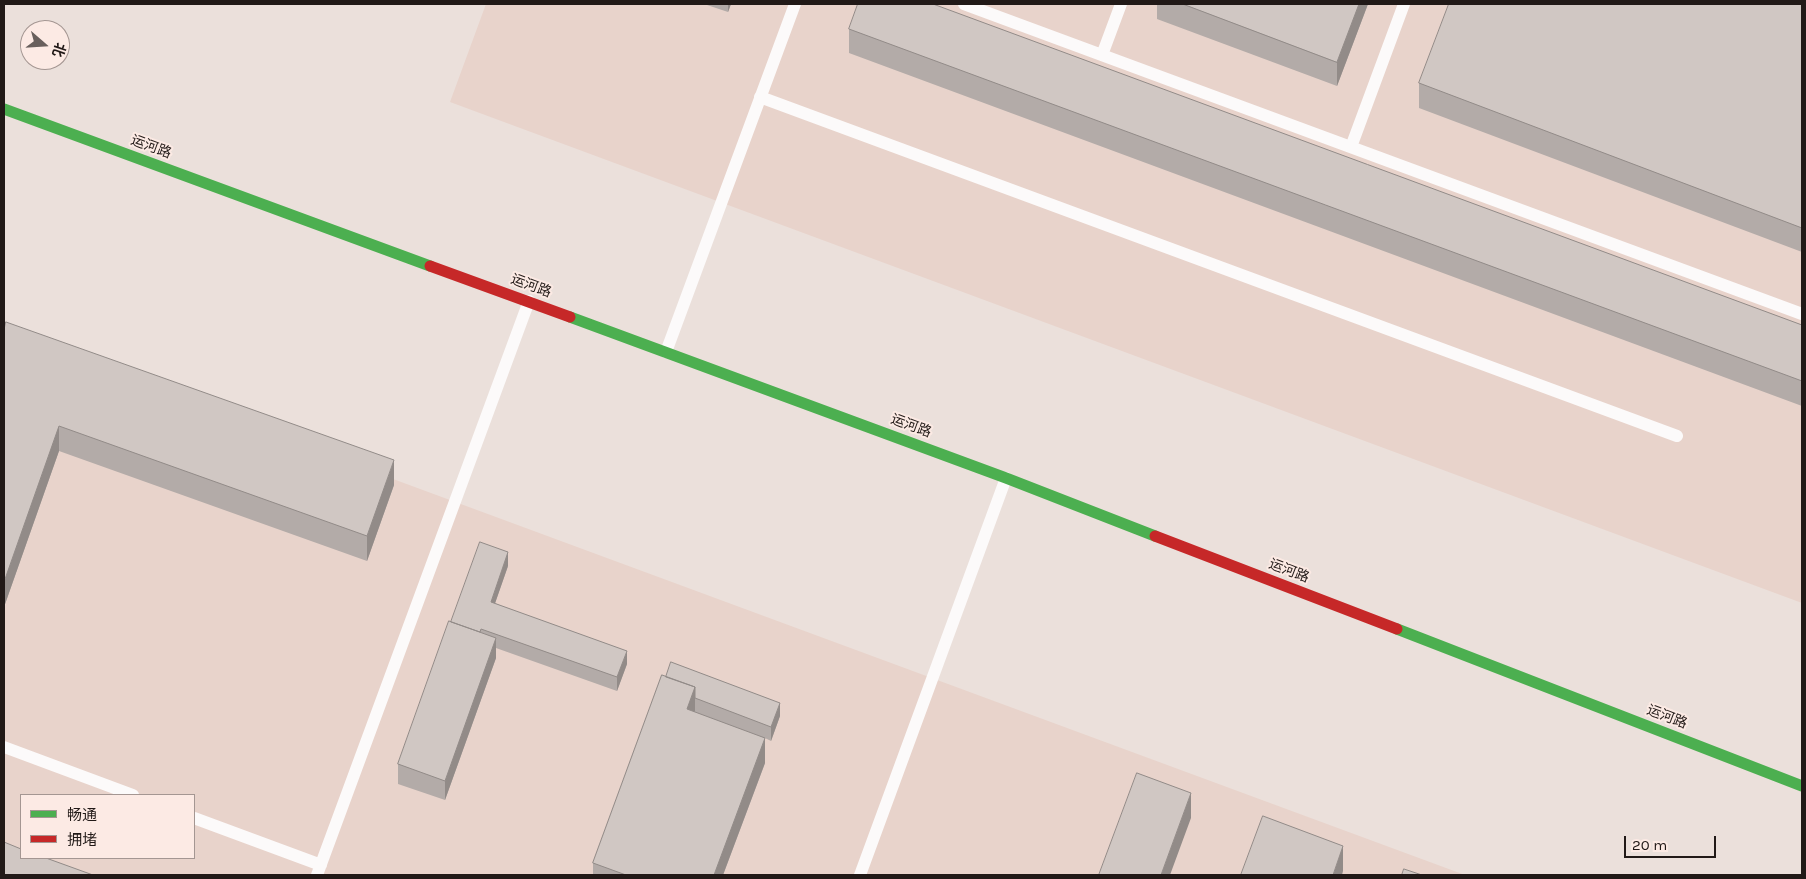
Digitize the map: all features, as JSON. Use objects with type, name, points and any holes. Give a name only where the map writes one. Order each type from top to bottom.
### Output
[{"type":"main road","name":"运河路","points":[[4,109],[530,301],[1006,478],[1802,786]]},
{"type":"lane","points":[[666,352],[795,4]]},
{"type":"lane","points":[[964,4],[1802,314]]},
{"type":"lane","points":[[1102,55],[1121,4]]},
{"type":"lane","points":[[1351,147],[1404,4]]},
{"type":"lane","points":[[760,97],[1677,436]]},
{"type":"lane","points":[[195,818],[319,870],[530,301]]},
{"type":"lane","points":[[860,875],[1006,478]]},
{"type":"lane","points":[[4,747],[130,794]]},
{"type":"shaded area","points":[[486,4],[1802,4],[1802,603],[450,102]]},
{"type":"shaded area","points":[[6,336],[1465,875],[4,875],[4,343]]},
{"type":"building","points":[[858,4],[933,4],[1802,325],[1802,381],[849,29]]},
{"type":"building","points":[[1183,4],[1359,4],[1337,62]]},
{"type":"building","points":[[1449,4],[1802,4],[1802,228],[1419,83]]},
{"type":"building","points":[[6,322],[394,460],[367,536],[59,426],[4,582],[4,330]]},
{"type":"building","points":[[480,542],[508,552],[491,602],[627,651],[617,677],[481,629],[480,632],[451,622]]},
{"type":"building","points":[[449,621],[496,638],[445,781],[398,764]]},
{"type":"building","points":[[671,662],[780,703],[771,727],[695,698],[695,687],[666,677]]},
{"type":"building","points":[[662,675],[695,687],[687,709],[765,738],[714,875],[626,875],[593,863]]},
{"type":"building","points":[[1137,773],[1191,793],[1161,875],[1099,875]]},
{"type":"building","points":[[1263,816],[1343,846],[1333,875],[1241,875]]},
{"type":"building","points":[[4,842],[20,849],[20,859],[49,859],[93,875],[4,875]]},
{"type":"building","points":[[1404,869],[1422,875],[1402,875]]},
{"type":"traffic: fast","points":[[4,109],[430,266]]},
{"type":"traffic: fast","points":[[570,317],[1006,478],[1155,536]]},
{"type":"traffic: fast","points":[[1397,629],[1802,786]]},
{"type":"traffic: jam","points":[[430,266],[570,317]]},
{"type":"traffic: jam","points":[[1155,536],[1397,629]]}]
